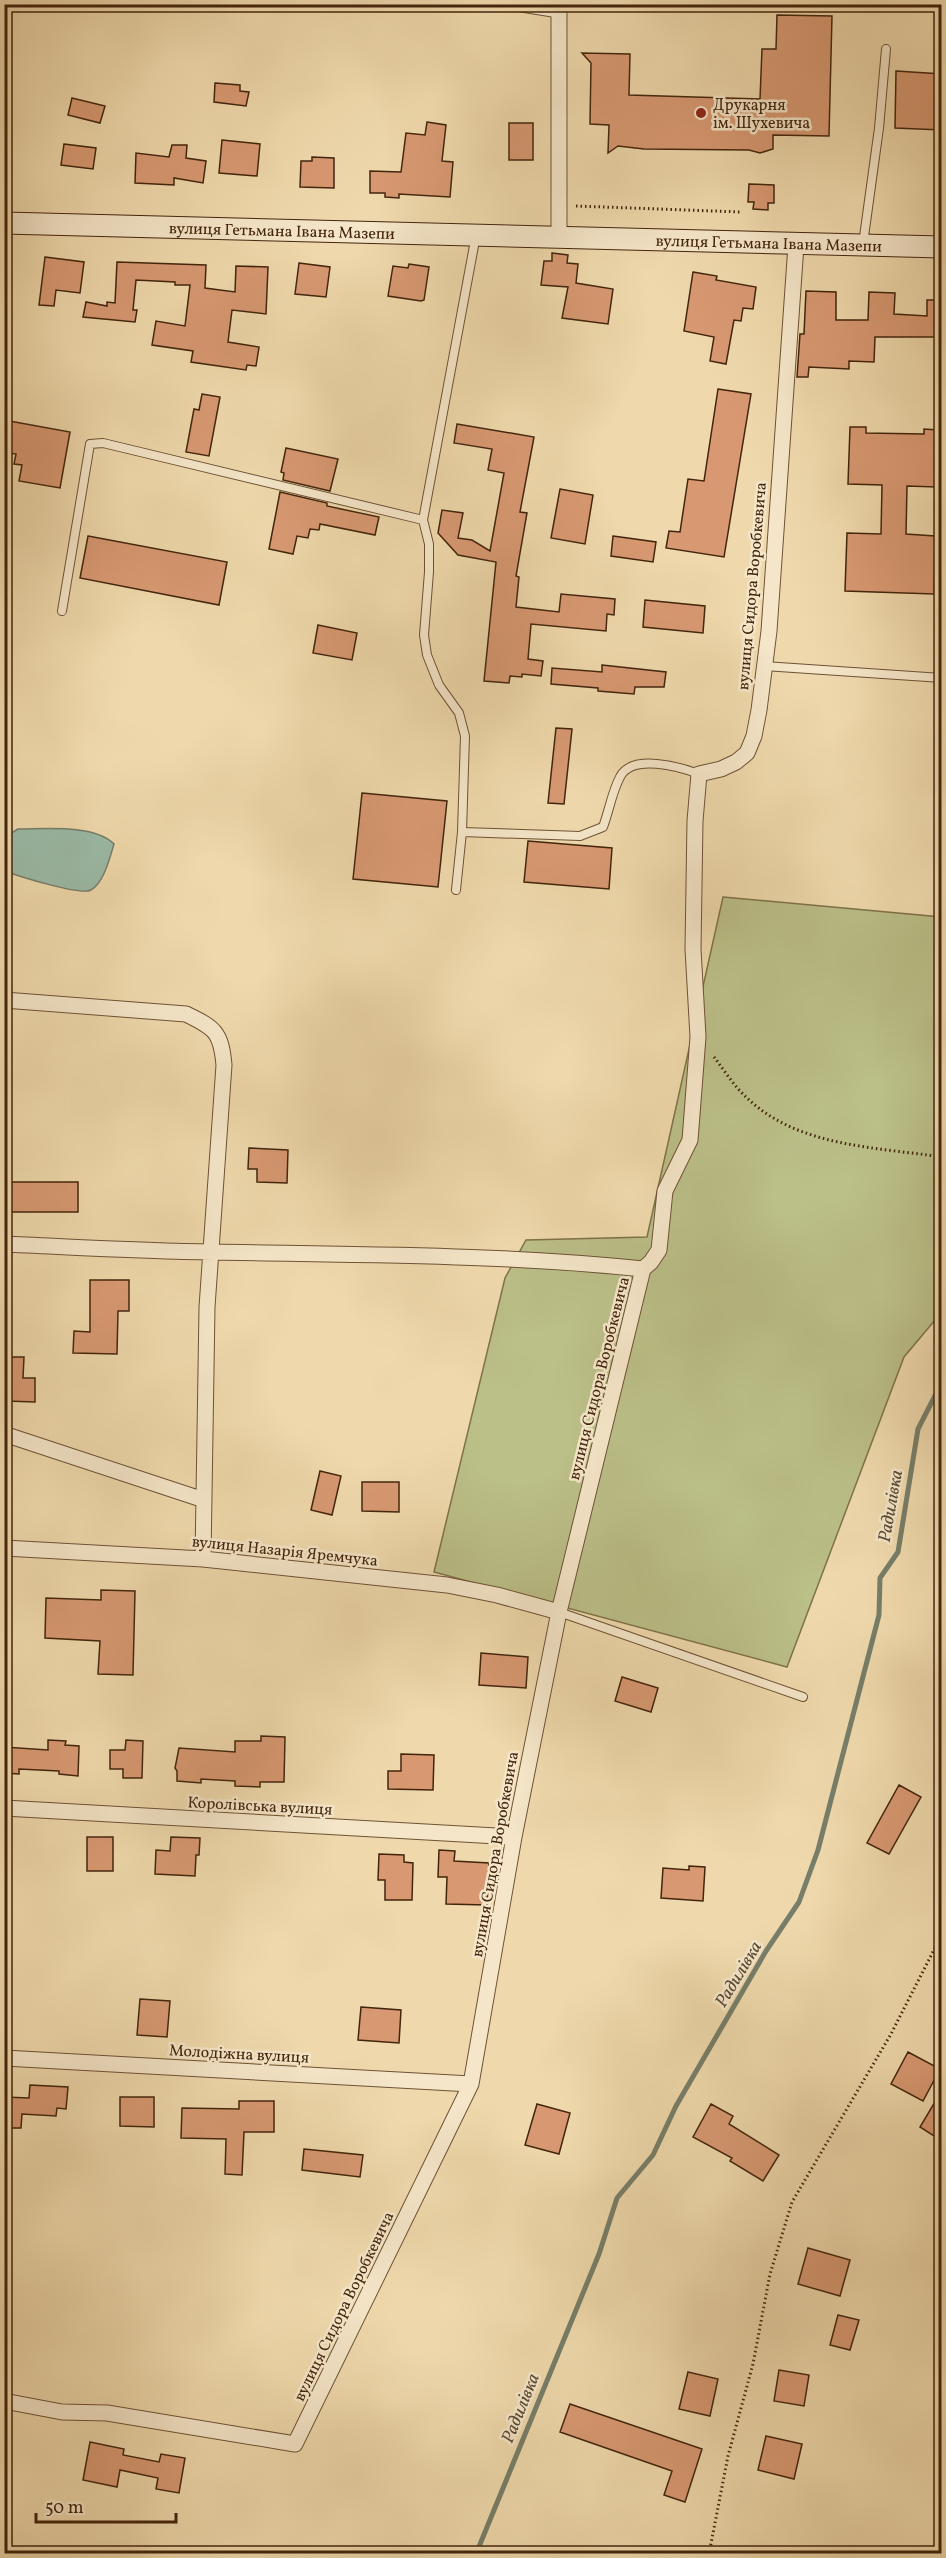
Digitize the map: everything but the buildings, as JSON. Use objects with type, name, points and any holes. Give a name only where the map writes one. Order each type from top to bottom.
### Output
[{"type":"main road","name":"вулиця Гетьмана Івана Мазепи","points":[[4,224],[942,247]]},
{"type":"street","points":[[522,4],[559,7],[559,237]]},
{"type":"street","name":"вулиця Сидора Воробкевича","points":[[4,2401],[62,2412],[107,2413],[295,2445],[471,2084],[514,1837],[559,1612],[643,1269],[659,1250],[665,1191],[690,1140],[698,1037],[693,938],[695,821],[699,774],[721,769],[747,753],[754,736],[764,666],[796,245]]},
{"type":"street","points":[[4,1000],[186,1014],[210,1025],[222,1044],[224,1065],[207,1307],[203,1559]]},
{"type":"street","points":[[4,1245],[211,1252],[489,1257],[559,1260],[643,1269]]},
{"type":"street","points":[[4,1434],[204,1500]]},
{"type":"street","name":"вулиця Назарія Яремчука","points":[[4,1548],[203,1559],[447,1585],[497,1595],[559,1612]]},
{"type":"street","name":"Королівська вулиця","points":[[4,1808],[514,1837]]},
{"type":"street","name":"Молодіжна вулиця","points":[[4,2058],[471,2084]]},
{"type":"lane","points":[[863,246],[879,128],[886,49]]},
{"type":"lane","points":[[456,890],[462,832],[465,736],[459,713],[439,685],[427,655],[424,635],[429,544],[423,520],[476,235]]},
{"type":"lane","points":[[62,611],[90,444],[103,442],[423,520]]},
{"type":"lane","points":[[764,666],[942,678]]},
{"type":"lane","points":[[462,832],[580,836],[603,827],[621,775],[638,765],[670,764],[699,774]]},
{"type":"lane","points":[[559,1612],[803,1697]]},
{"type":"path","points":[[559,205],[741,212]]},
{"type":"path","points":[[698,1037],[746,1097],[771,1116],[798,1132],[830,1140],[942,1157]]},
{"type":"path","points":[[710,2553],[728,2456],[753,2364],[771,2274],[792,2202],[891,2034],[942,1934]]},
{"type":"green space","points":[[723,897],[941,917],[941,1313],[904,1357],[787,1667],[434,1572],[505,1278],[526,1240],[647,1237]]},
{"type":"shaded area","points":[[18,829],[82,830],[105,838],[114,844],[100,882],[91,890],[75,890],[49,885],[5,871],[4,847],[8,837]]},
{"type":"waterway","name":"Радилівка","points":[[476,2554],[599,2254],[617,2198],[653,2155],[676,2106],[766,1951],[799,1902],[818,1850],[879,1615],[880,1578],[898,1552],[918,1429],[942,1382]]},
{"type":"place","name":"Друкарня ім. Шухевича","points":[[701,113]]}]
